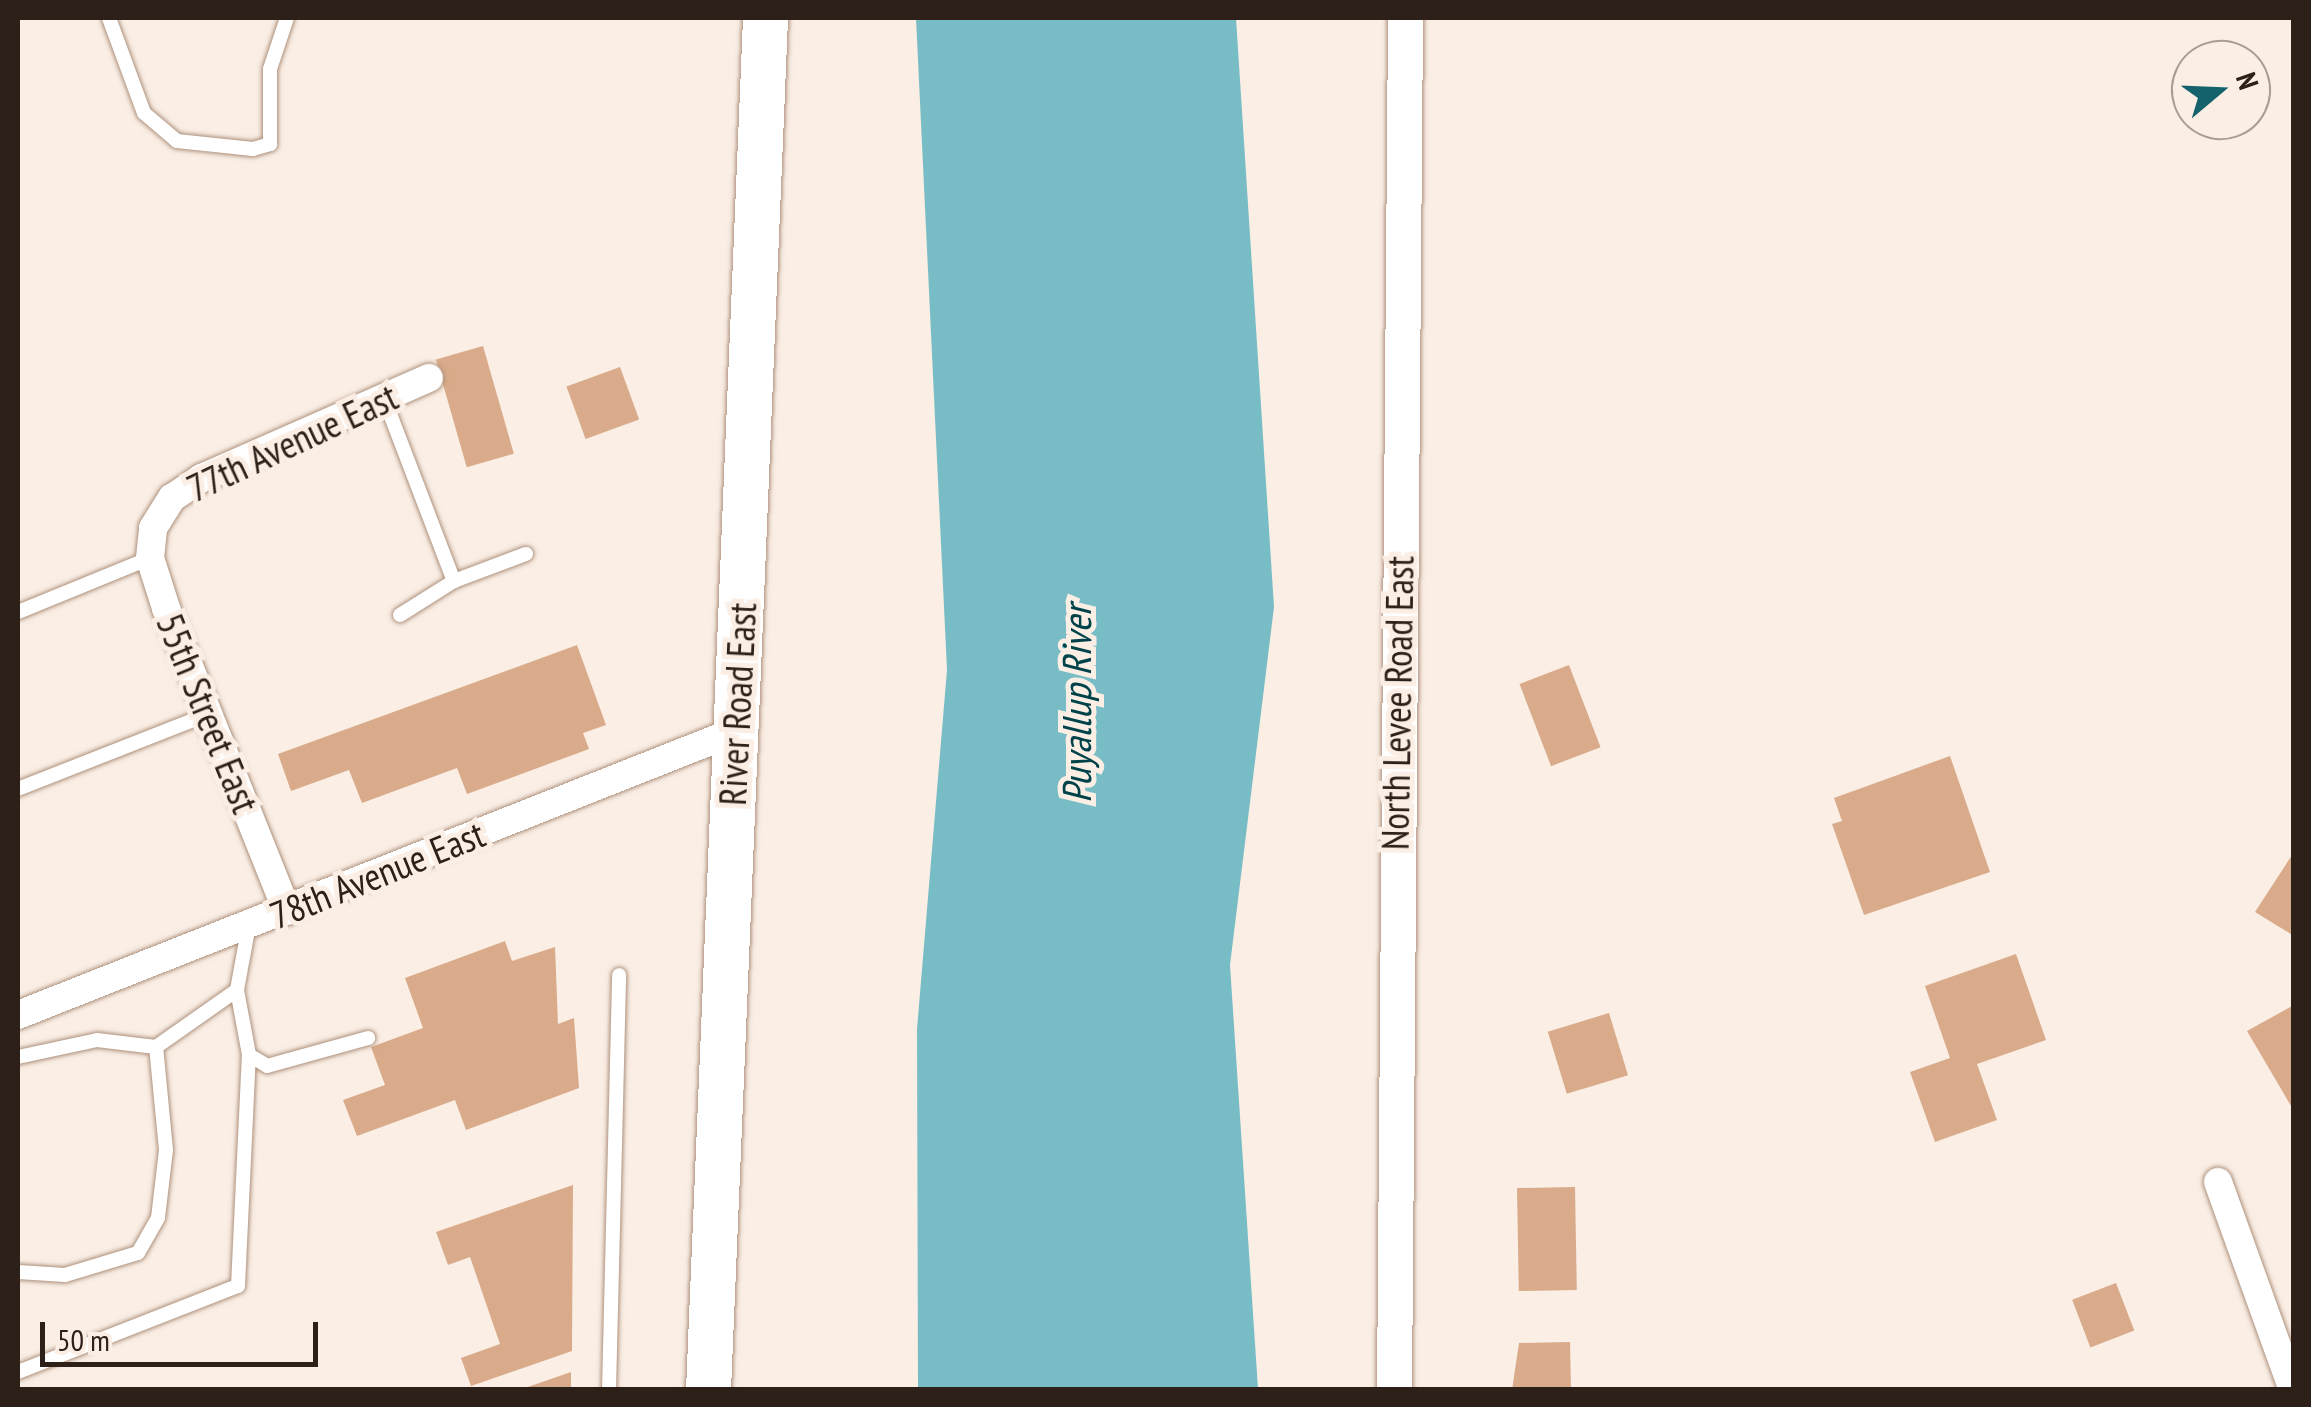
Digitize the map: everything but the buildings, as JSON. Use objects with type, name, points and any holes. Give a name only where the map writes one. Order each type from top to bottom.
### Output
[{"type":"main road","name":"River Road East","points":[[708,1390],[765,18]]},
{"type":"street","name":"North Levee Road East","points":[[1394,1390],[1405,18]]},
{"type":"street","name":"77th Avenue East","points":[[150,558],[160,512],[202,478],[429,378]]},
{"type":"street","name":"55th Street East","points":[[150,558],[287,911]]},
{"type":"street","name":"78th Avenue East","points":[[18,1015],[736,731]]},
{"type":"street","points":[[2218,1182],[2293,1390]]},
{"type":"lane","points":[[110,18],[144,112],[177,141],[254,150],[270,144],[270,69],[287,18]]},
{"type":"lane","points":[[384,398],[454,581]]},
{"type":"lane","points":[[400,616],[454,581],[526,554]]},
{"type":"lane","points":[[18,612],[150,558]]},
{"type":"lane","points":[[18,789],[208,714]]},
{"type":"lane","points":[[18,1372],[238,1286],[248,1055],[237,990],[250,925]]},
{"type":"lane","points":[[609,1390],[619,975]]},
{"type":"lane","points":[[18,1057],[97,1040],[156,1047],[237,990]]},
{"type":"lane","points":[[248,1055],[267,1066],[368,1038]]},
{"type":"lane","points":[[18,1272],[65,1275],[138,1253],[158,1218],[166,1150],[156,1047]]},
{"type":"water","name":"Puyallup River","points":[[916,18],[1236,18],[1274,607],[1230,965],[1258,1389],[918,1389],[917,1029],[947,670]]}]
